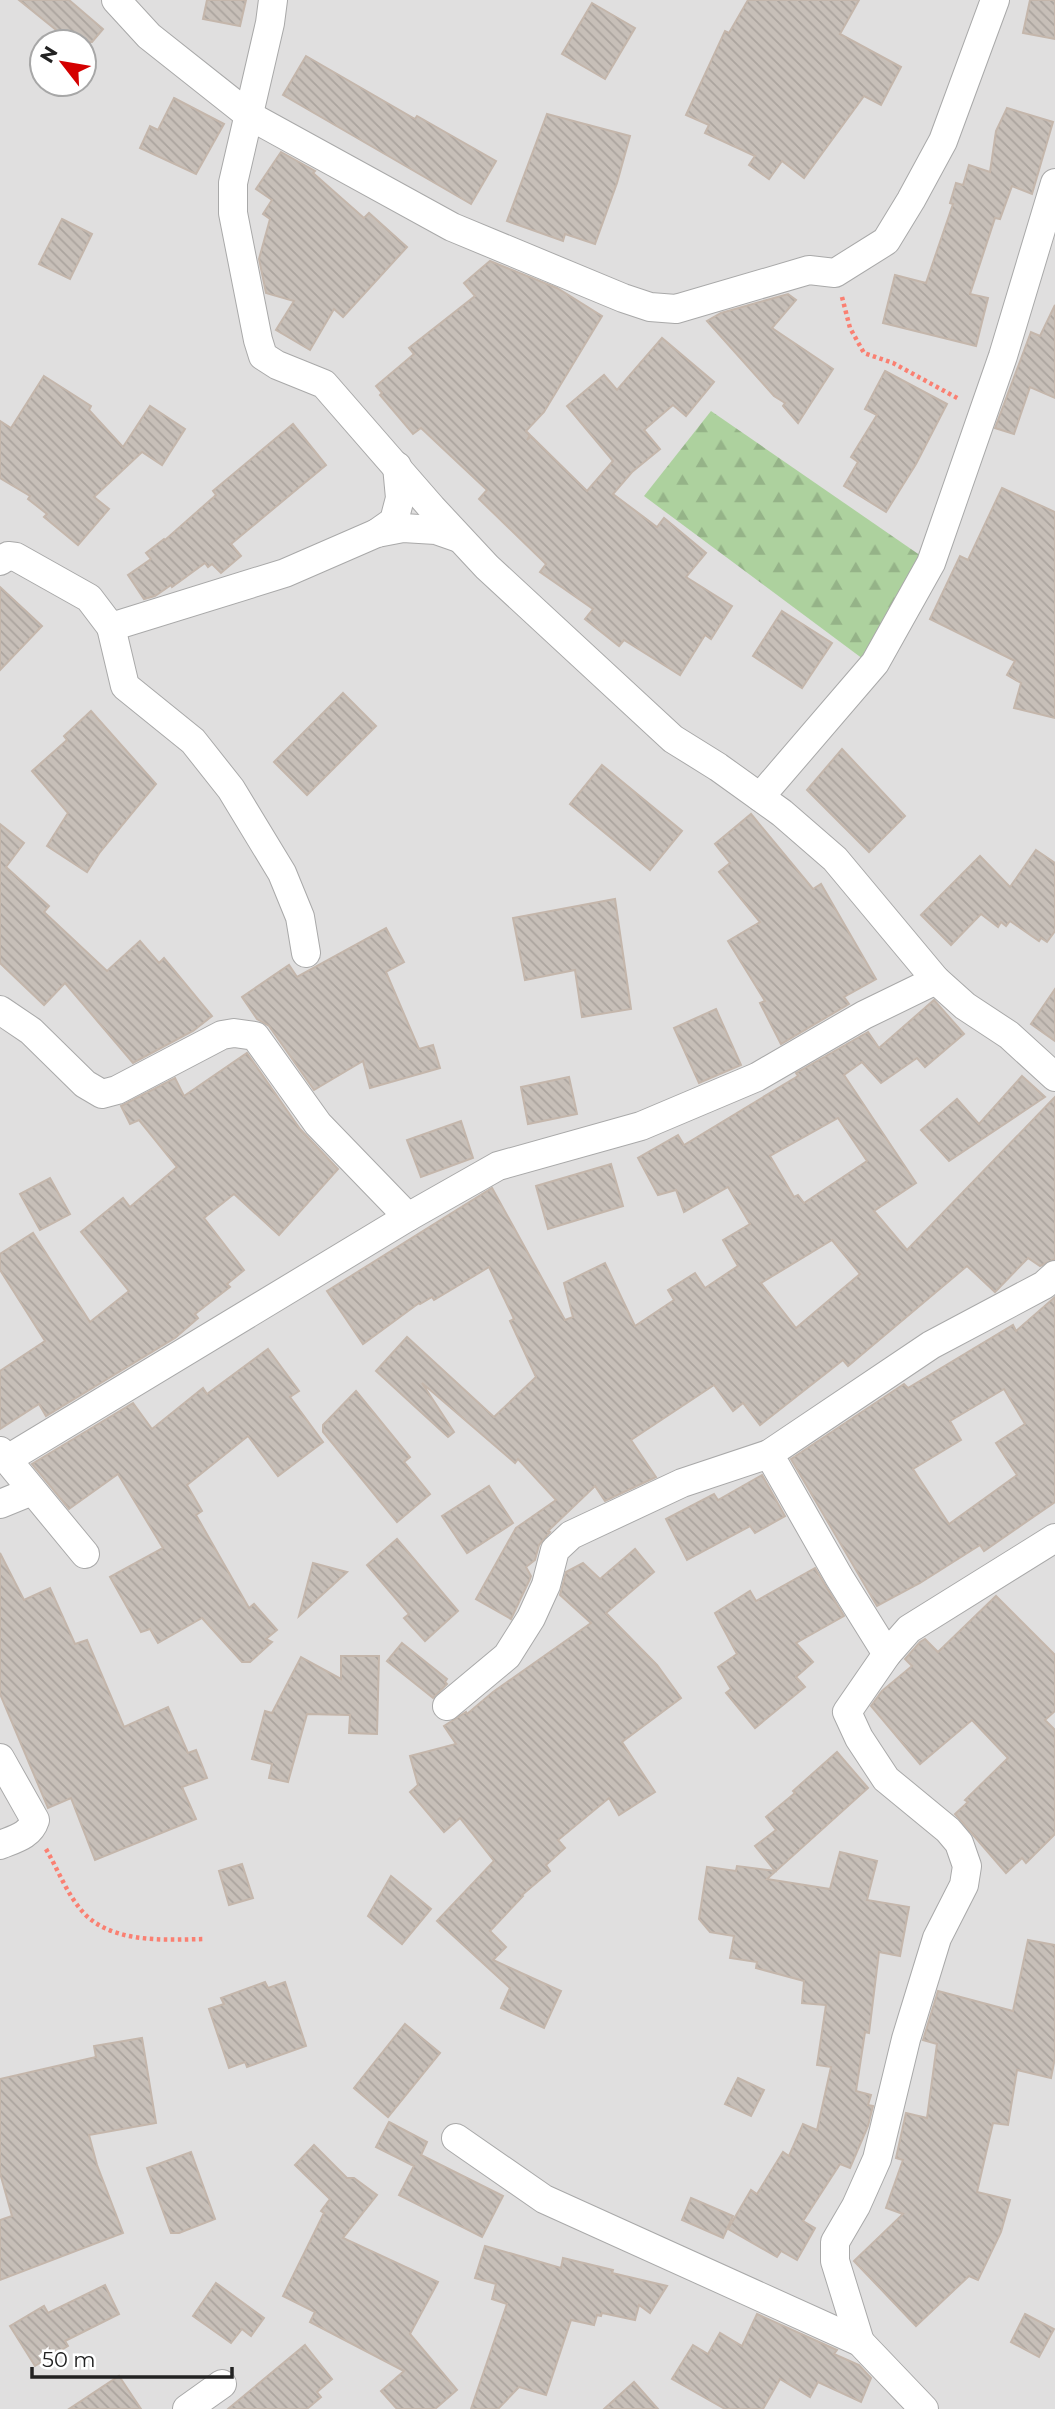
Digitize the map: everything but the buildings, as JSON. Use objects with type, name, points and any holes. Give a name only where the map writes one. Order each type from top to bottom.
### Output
[{"type":"street","points":[[116,0],[149,36],[250,116],[452,227],[623,298],[650,307],[676,309],[809,270],[835,273],[886,241],[943,141],[995,0]]},
{"type":"street","points":[[273,0],[250,116],[233,183],[233,213],[263,356],[277,365],[324,384],[487,567],[673,739],[718,767],[782,813],[835,859],[936,980],[965,1006],[1010,1035],[1055,1077]]},
{"type":"street","points":[[760,797],[875,663],[930,564],[983,413],[1055,183]]},
{"type":"street","points":[[111,627],[285,573],[377,533],[394,521],[400,498],[397,466]]},
{"type":"street","points":[[377,533],[403,528],[436,530],[461,538]]},
{"type":"street","points":[[3,554],[33,565],[89,598],[111,627],[125,685],[193,741],[230,789],[282,873],[300,916],[306,953]]},
{"type":"street","points":[[85,1554],[3,1455],[498,1167],[641,1126],[757,1077],[864,1014],[936,980]]},
{"type":"street","points":[[0,1010],[32,1031],[85,1084],[102,1094],[117,1090],[222,1035],[234,1032],[255,1036],[318,1124],[408,1217]]},
{"type":"street","points":[[447,1706],[507,1656],[531,1618],[546,1585],[555,1550],[571,1535],[682,1483],[769,1454],[930,1345],[1044,1285],[1055,1275]]},
{"type":"street","points":[[769,1454],[839,1577],[887,1654]]},
{"type":"street","points":[[0,1504],[32,1491]]},
{"type":"street","points":[[860,2342],[835,2262],[835,2242],[856,2206],[877,2159],[906,2039],[937,1938],[964,1885],[967,1866],[959,1843],[948,1830],[886,1779],[859,1738],[847,1712],[887,1654],[909,1629],[1055,1538]]},
{"type":"street","points":[[0,1758],[36,1820],[33,1828],[25,1834],[0,1845]]},
{"type":"street","points":[[456,2138],[544,2199],[860,2342],[917,2406]]},
{"type":"street","points":[[187,2409],[222,2384]]},
{"type":"path","points":[[835,273],[850,328],[864,353],[893,363],[983,413]]},
{"type":"path","points":[[33,1828],[78,1906],[91,1922],[108,1931],[159,1940],[204,1939]]},
{"type":"shaded area","points":[[0,0],[1055,0],[1055,2409],[0,2409]]},
{"type":"green space","points":[[711,411],[924,558],[863,659],[644,496]]}]
